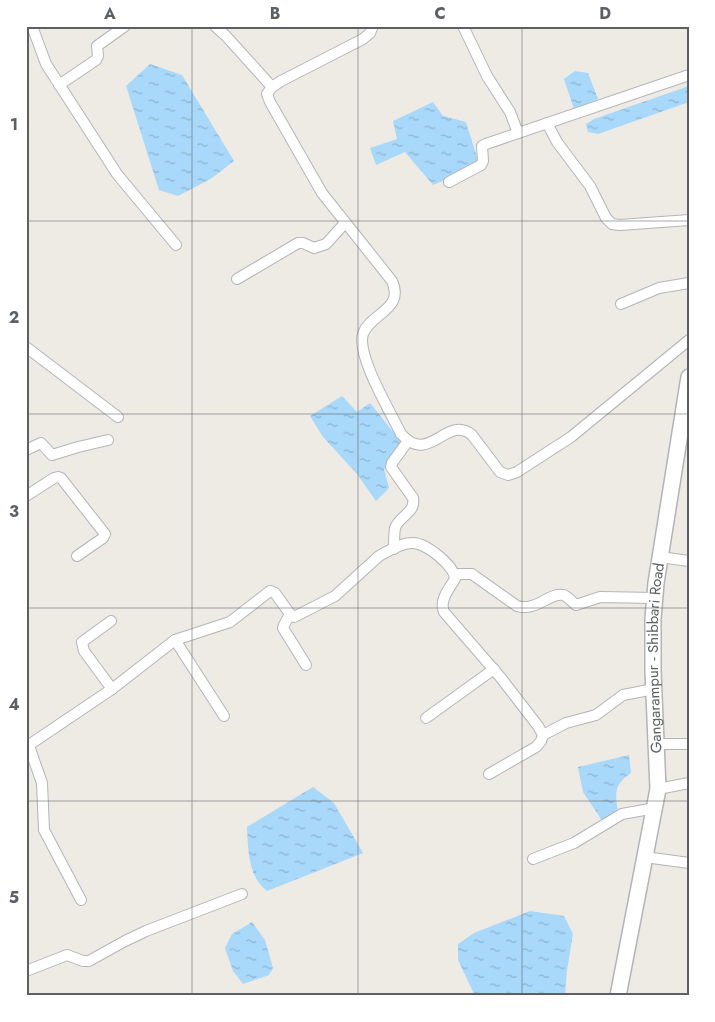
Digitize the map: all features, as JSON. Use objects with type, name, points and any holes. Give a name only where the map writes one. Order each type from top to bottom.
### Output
[{"type":"main road","name":"Gangarampur - Shibbari Road","points":[[618,996],[658,789],[653,619],[660,557],[689,377]]},
{"type":"street","points":[[32,26],[40,53],[59,85],[124,183],[176,245]]},
{"type":"street","points":[[59,85],[96,60],[97,46],[124,26]]},
{"type":"street","points":[[215,26],[272,87]]},
{"type":"street","points":[[373,26],[370,33],[363,39],[272,87],[267,94],[322,193],[392,281],[395,288],[392,304],[366,328],[362,335],[370,372],[401,434],[408,441],[420,445],[427,444],[460,428],[467,430],[472,435],[500,472],[508,475],[517,472],[565,442],[689,340]]},
{"type":"street","points":[[463,26],[487,76],[510,112],[518,133]]},
{"type":"street","points":[[449,182],[481,165],[483,161],[482,146],[689,75]]},
{"type":"street","points":[[547,123],[557,142],[581,172],[606,218],[612,224],[689,220]]},
{"type":"street","points":[[237,279],[298,243],[304,243],[314,248],[320,247],[345,223]]},
{"type":"street","points":[[621,304],[659,288],[689,282]]},
{"type":"street","points":[[26,347],[118,417]]},
{"type":"street","points":[[26,450],[41,443],[52,455],[108,440]]},
{"type":"street","points":[[394,549],[395,528],[413,507],[414,503],[414,498],[391,467],[408,441]]},
{"type":"street","points":[[26,496],[54,478],[61,478],[104,534],[103,538],[77,556]]},
{"type":"street","points":[[81,900],[44,830],[42,782],[28,746],[112,689],[175,640],[230,622],[270,592],[275,593],[290,614],[294,617],[298,616],[335,596],[379,556],[412,543],[419,544],[449,565],[455,574],[455,579],[443,600],[444,612],[494,670],[538,726],[543,736]]},
{"type":"street","points":[[660,557],[689,561]]},
{"type":"street","points":[[455,574],[472,574],[517,606],[524,608],[559,595],[567,597],[576,605],[600,596],[655,598]]},
{"type":"street","points":[[290,614],[283,628],[306,665]]},
{"type":"street","points":[[111,622],[82,642],[84,651],[112,689]]},
{"type":"street","points":[[175,640],[224,716]]},
{"type":"street","points":[[426,718],[494,670]]},
{"type":"street","points":[[489,774],[536,747],[541,742],[543,736],[566,723],[596,715],[623,695],[654,689]]},
{"type":"street","points":[[657,744],[689,744]]},
{"type":"street","points":[[658,789],[689,783]]},
{"type":"street","points":[[532,859],[574,843],[622,814],[654,808]]},
{"type":"street","points":[[645,857],[689,863]]},
{"type":"street","points":[[26,971],[67,956],[89,961],[125,941],[242,894]]},
{"type":"water","points":[[150,64],[182,75],[234,161],[212,178],[178,196],[159,190],[126,86]]},
{"type":"water","points":[[575,71],[588,73],[598,99],[574,109],[564,79]]},
{"type":"water","points":[[689,86],[689,102],[598,134],[588,132],[586,124],[594,119]]},
{"type":"water","points":[[433,102],[443,116],[466,122],[478,166],[433,185],[405,152],[376,165],[370,148],[397,139],[393,121]]},
{"type":"water","points":[[342,396],[357,412],[370,403],[403,444],[384,469],[389,488],[376,501],[357,474],[323,437],[310,416]]},
{"type":"water","points":[[629,755],[631,773],[618,786],[618,814],[603,822],[583,792],[578,767]]},
{"type":"water","points":[[313,787],[334,803],[363,853],[267,891],[256,878],[250,862],[247,827]]},
{"type":"water","points":[[530,911],[564,916],[573,934],[565,996],[475,996],[458,960],[458,944],[474,933]]},
{"type":"water","points":[[252,922],[265,940],[273,968],[269,975],[243,984],[233,971],[225,948],[232,934]]}]
